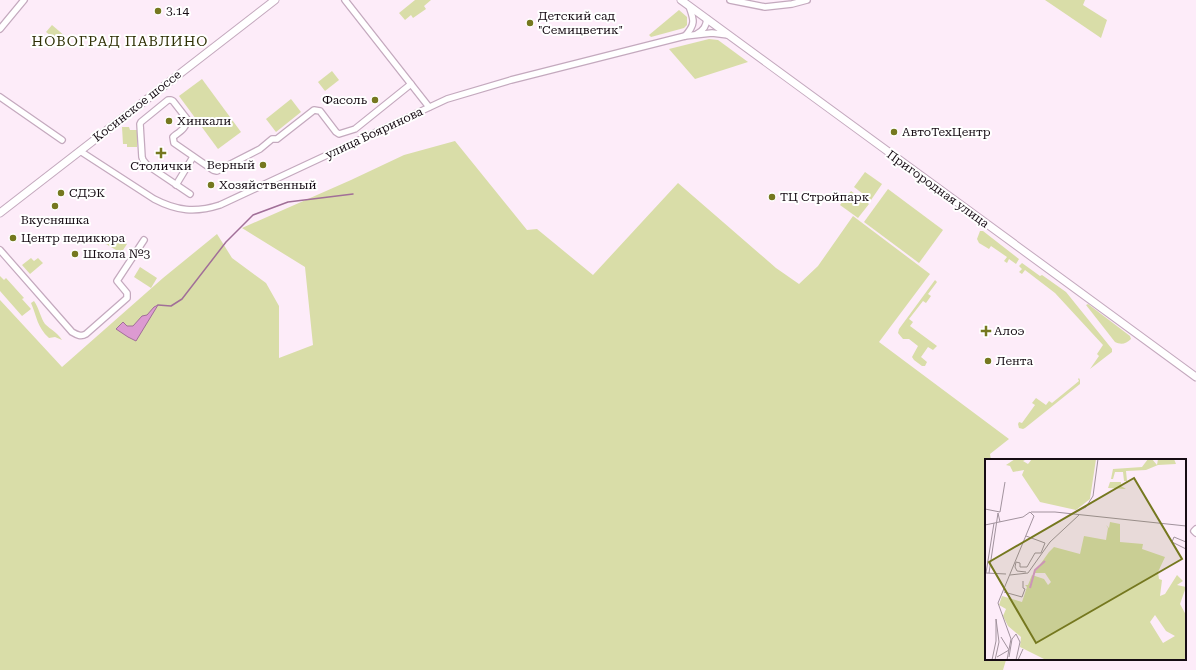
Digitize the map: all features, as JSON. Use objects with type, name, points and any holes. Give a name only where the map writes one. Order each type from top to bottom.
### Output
[{"type":"street","points":[[0,29],[24,0]]},
{"type":"street","name":"Косинское шоссе","points":[[0,213],[275,0]]},
{"type":"street","points":[[345,0],[430,107]]},
{"type":"street","points":[[730,0],[765,7],[792,4],[807,0]]},
{"type":"street","points":[[684,2],[694,18],[693,24],[685,36]]},
{"type":"street","name":"Пригородная улица","points":[[684,2],[1196,378]]},
{"type":"street","points":[[697,34],[706,25],[707,19]]},
{"type":"street","name":"улица Бояринова","points":[[80,151],[166,206],[188,210],[203,210],[220,205],[447,99],[511,80],[685,36],[719,33],[730,36]]},
{"type":"street","points":[[190,194],[143,160],[141,147],[141,122],[168,100],[174,101],[187,119],[185,127],[173,137],[173,141],[176,145],[193,157],[217,171],[260,149],[272,139],[277,139],[316,110],[320,111],[336,132],[341,134],[354,129],[411,84]]},
{"type":"street","points":[[0,97],[62,140]]},
{"type":"street","points":[[176,185],[193,157]]},
{"type":"street","points":[[0,250],[72,332],[82,336],[127,298],[127,293],[117,281],[144,240]]},
{"type":"street","points":[[1196,529],[1194,530],[1196,533]]},
{"type":"green space","points":[[415,0],[431,0],[424,6],[426,9],[413,18],[411,15],[405,20],[399,13]]},
{"type":"green space","points":[[1045,0],[1085,0],[1083,5],[1107,20],[1101,38]]},
{"type":"green space","points":[[679,10],[687,17],[687,25],[684,28],[651,37],[649,35]]},
{"type":"green space","points":[[52,25],[66,37],[61,44],[46,32]]},
{"type":"green space","points":[[709,39],[718,40],[748,62],[695,79],[669,49]]},
{"type":"green space","points":[[332,71],[339,80],[325,91],[318,82]]},
{"type":"green space","points":[[202,79],[241,132],[218,149],[179,96]]},
{"type":"green space","points":[[291,99],[301,112],[276,132],[266,119]]},
{"type":"green space","points":[[122,127],[129,127],[130,130],[137,130],[137,147],[127,147],[127,144],[123,144]]},
{"type":"green space","points":[[455,141],[527,230],[537,229],[593,275],[678,183],[776,268],[799,284],[818,266],[853,216],[930,274],[879,342],[1009,439],[990,454],[991,459],[985,459],[985,660],[1006,660],[1003,670],[0,670],[0,300],[62,367],[163,278],[217,234],[232,258],[266,283],[279,306],[279,358],[313,345],[305,267],[242,228],[404,155]]},
{"type":"green space","points":[[865,172],[882,184],[871,200],[854,187]]},
{"type":"green space","points":[[888,189],[943,230],[919,263],[864,222]]},
{"type":"green space","points":[[851,191],[869,204],[858,218],[840,205]]},
{"type":"green space","points":[[980,231],[983,231],[1019,259],[1016,264],[1009,259],[1007,263],[1004,261],[1007,257],[991,246],[989,249],[979,243],[977,239]]},
{"type":"green space","points":[[112,235],[127,244],[121,253],[106,244]]},
{"type":"green space","points":[[31,258],[34,261],[38,258],[43,263],[30,274],[22,265]]},
{"type":"green space","points":[[1022,263],[1066,292],[1112,349],[1112,352],[1090,369],[1099,356],[1097,354],[1103,345],[1055,293],[1025,270],[1022,274],[1019,272],[1022,269],[1019,266]]},
{"type":"green space","points":[[140,267],[157,278],[151,288],[134,277]]},
{"type":"green space","points":[[0,276],[4,280],[6,278],[24,298],[22,299],[31,309],[22,316],[0,291]]},
{"type":"green space","points":[[935,280],[937,282],[928,294],[931,296],[926,303],[923,301],[909,319],[913,322],[910,326],[937,346],[933,350],[928,347],[921,357],[927,362],[925,366],[922,366],[912,357],[918,346],[909,339],[903,339],[898,333],[899,329]]},
{"type":"green space","points":[[34,301],[45,324],[62,340],[55,337],[49,338],[42,330],[31,303]]},
{"type":"green space","points":[[1088,304],[1130,336],[1131,339],[1123,344],[1115,342],[1086,305]]},
{"type":"green space","points":[[1079,378],[1080,384],[1025,428],[1019,428],[1019,422],[1022,423],[1035,405],[1032,403],[1036,398],[1046,405],[1049,401],[1052,403],[1079,381]]},
{"type":"shaded area","points":[[158,305],[136,341],[116,329],[123,322],[127,326],[133,326],[142,316],[147,315],[154,307]]},
{"type":"waterway","points":[[158,305],[171,306],[182,299],[226,242],[253,215],[288,202],[353,194]]},
{"type":"place","name":"3.14","points":[[158,11]]},
{"type":"place","name":"Детский сад \"Семицветик\"","points":[[530,23]]},
{"type":"place","name":"Фасоль","points":[[375,100]]},
{"type":"place","name":"Хинкали","points":[[169,121]]},
{"type":"place","name":"АвтоТехЦентр","points":[[894,132]]},
{"type":"place","name":"Столички","points":[[161,153]]},
{"type":"place","name":"Верный","points":[[263,165]]},
{"type":"place","name":"Хозяйственный","points":[[211,185]]},
{"type":"place","name":"СДЭК","points":[[61,193]]},
{"type":"place","name":"ТЦ Стройпарк","points":[[772,197]]},
{"type":"place","name":"Вкусняшка","points":[[55,206]]},
{"type":"place","name":"Центр педикюра","points":[[13,238]]},
{"type":"place","name":"Школа №3","points":[[75,254]]},
{"type":"place","name":"Алоэ","points":[[986,331]]},
{"type":"place","name":"Лента","points":[[988,361]]},
{"type":"district","name":"НОВОГРАД ПАВЛИНО","points":[[120,41]]}]
